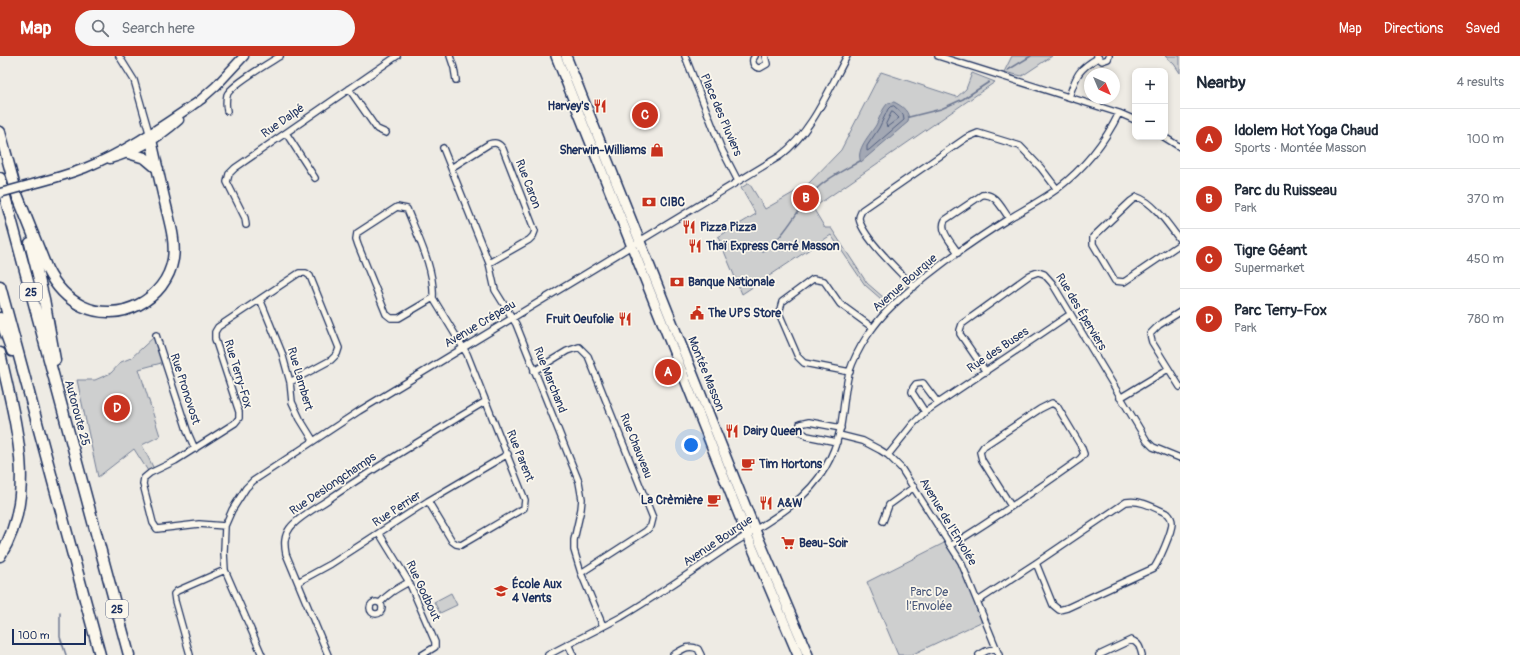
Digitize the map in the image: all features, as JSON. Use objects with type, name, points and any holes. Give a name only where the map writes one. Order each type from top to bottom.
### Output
[{"type":"highway","points":[[0,132],[47,311],[62,405]]},
{"type":"highway","points":[[16,192],[47,270],[59,288],[71,299],[88,308],[104,312],[120,311],[137,306],[155,293],[167,277],[174,254],[173,237],[150,137]]},
{"type":"highway","points":[[128,153],[143,157],[158,169]]},
{"type":"highway","name":"Autoroute 25","points":[[0,178],[129,655]]},
{"type":"highway","name":"25","points":[[0,286],[100,655]]},
{"type":"highway","points":[[0,318],[31,402]]},
{"type":"highway","points":[[0,353],[16,431],[21,476],[18,513],[10,537],[0,556]]},
{"type":"main road","name":"Montée Masson","points":[[556,56],[636,243]]},
{"type":"main road","name":"Montée Masson","points":[[566,56],[636,243],[751,532],[798,655]]},
{"type":"main road","name":"Montée Masson","points":[[751,532],[808,655]]},
{"type":"street","points":[[119,56],[134,80],[150,137]]},
{"type":"street","points":[[0,193],[62,176],[92,164],[171,127],[225,77],[244,56]]},
{"type":"street","points":[[227,111],[226,103],[228,94],[236,86],[280,56]]},
{"type":"street","name":"Rue Dalpé","points":[[246,225],[246,218],[227,182],[227,178],[235,168],[397,56]]},
{"type":"street","points":[[450,56],[456,80]]},
{"type":"street","name":"Place des Pluviers","points":[[685,56],[722,150],[738,181]]},
{"type":"street","points":[[755,56],[753,59],[753,64],[756,68],[760,68],[767,64],[765,56]]},
{"type":"street","name":"Avenue Crépeau","points":[[262,655],[225,570],[224,552],[225,526],[232,510],[253,481],[313,440],[511,317],[780,156],[803,133],[812,120],[846,56]]},
{"type":"street","points":[[938,56],[946,57],[1070,97],[1132,119]]},
{"type":"street","points":[[1070,97],[1079,72],[1098,57],[1100,60],[1104,61],[1109,56]]},
{"type":"street","points":[[348,89],[377,129],[386,133]]},
{"type":"street","name":"Avenue Bourque","points":[[548,655],[603,626],[657,594],[796,502],[807,492],[824,470],[835,449],[840,432],[850,372],[872,328],[892,306],[958,252],[1009,218],[1057,189],[1093,154],[1105,138],[1119,113]]},
{"type":"street","points":[[286,133],[315,178]]},
{"type":"street","points":[[914,287],[872,242],[861,224],[859,217],[862,210],[966,138],[978,133],[1020,146],[1041,168],[1057,189]]},
{"type":"street","points":[[92,164],[128,153],[150,137]]},
{"type":"street","points":[[1168,140],[1180,148]]},
{"type":"street","name":"Rue Caron","points":[[451,168],[489,144],[495,142],[500,144],[503,149],[535,231],[530,240],[489,263]]},
{"type":"street","name":"Rue Marchand","points":[[443,148],[489,263],[495,290],[516,324],[578,482],[582,500],[574,540],[574,550],[581,573],[603,626]]},
{"type":"street","points":[[958,252],[943,230],[943,224],[945,220],[982,195],[986,194],[996,200],[1009,218]]},
{"type":"street","points":[[1180,240],[1162,217],[1143,199],[1137,197],[1093,237],[1093,244],[1115,281],[1120,282],[1124,282],[1180,244]]},
{"type":"street","name":"Rue Parent","points":[[428,501],[452,541],[461,545],[524,508],[525,500],[467,354],[433,298],[432,281],[427,262],[407,209],[397,207],[357,233],[356,239],[358,245],[386,314],[392,318],[399,318],[433,298]]},
{"type":"street","name":"Rue Terry-Fox","points":[[225,526],[199,524],[157,529],[153,522],[143,484],[144,478],[150,473],[195,449],[234,423],[239,418],[239,412],[215,339],[215,332],[218,327],[299,272],[306,273],[310,276],[340,348],[331,360],[290,382]]},
{"type":"street","name":"Rue des Éperviers","points":[[986,372],[960,334],[962,324],[1030,275],[1038,272],[1044,274],[1052,284],[1147,441],[1154,447],[1180,458]]},
{"type":"street","points":[[850,372],[804,363],[798,357],[779,313],[782,302],[813,279],[824,281],[840,304],[872,328]]},
{"type":"street","name":"Rue Lambert","points":[[260,299],[282,353],[296,412],[313,440]]},
{"type":"street","points":[[1180,312],[1159,325],[1150,334],[1152,342],[1180,387]]},
{"type":"street","name":"Rue des Buses","points":[[888,455],[913,424],[925,412],[1070,315]]},
{"type":"street","name":"Rue Pronovost","points":[[156,335],[188,433],[195,449]]},
{"type":"street","name":"Rue Chauveau","points":[[534,370],[567,351],[579,347],[588,356],[653,518],[651,526],[646,531],[581,573]]},
{"type":"street","points":[[1120,398],[1168,369]]},
{"type":"street","points":[[925,412],[912,392],[916,384],[923,383],[938,403]]},
{"type":"street","name":"Rue Deslongchamps","points":[[328,655],[284,546],[286,534],[296,522],[381,465],[486,401]]},
{"type":"street","points":[[952,545],[1011,506],[1080,460],[1084,454],[1081,446],[1057,406],[1052,403],[1046,405],[984,446],[980,452],[982,460],[1011,506]]},
{"type":"street","name":"Avenue de l'Envolée","points":[[837,442],[807,436],[800,431],[800,424],[809,422],[862,441],[888,455],[901,468],[952,545],[961,562],[999,655]]},
{"type":"street","name":"Rue Perrier","points":[[298,582],[331,564],[428,501],[508,454]]},
{"type":"street","points":[[883,521],[889,505],[914,487]]},
{"type":"street","points":[[978,601],[1126,502],[1134,500],[1141,502],[1168,514],[1171,518],[1172,525],[1158,562],[1154,568],[1067,608],[1059,610],[1053,605],[1036,563]]},
{"type":"street","name":"Rue Godbout","points":[[379,533],[409,582],[435,642],[435,647],[422,655]]},
{"type":"street","points":[[190,655],[174,594],[177,591],[225,570]]},
{"type":"street","points":[[380,603],[392,591],[409,582]]},
{"type":"street","points":[[1099,655],[1131,640],[1137,643],[1142,655]]},
{"type":"street","points":[[568,644],[573,655]]},
{"type":"street","points":[[673,655],[687,646],[693,646],[698,649],[701,655]]},
{"type":"street","points":[[979,655],[996,648]]},
{"type":"green space","points":[[1012,56],[1052,56],[1022,76],[1004,72]]},
{"type":"green space","points":[[1165,56],[1180,56],[1180,73],[1174,64]]},
{"type":"green space","points":[[881,72],[957,97],[966,89],[972,73],[995,82],[813,208],[825,228],[831,228],[867,283],[891,304],[889,306],[865,285],[831,235],[742,294],[718,237],[756,214],[741,188],[749,183],[765,209],[807,185],[841,150]]},
{"type":"green space","points":[[155,336],[165,362],[139,369],[160,436],[142,445],[154,469],[148,471],[134,449],[98,477],[77,380],[95,380],[111,373],[121,362],[131,358]]},
{"type":"green space","name":"Parc De l’Envolée","points":[[950,540],[980,599],[987,619],[911,655],[898,655],[867,582]]},
{"type":"green space","points":[[451,593],[457,605],[440,613],[434,602]]},
{"type":"water","points":[[894,102],[903,107],[907,112],[909,118],[908,122],[861,162],[860,153],[864,143],[876,125],[886,105]]},
{"type":"waterway","points":[[1008,70],[1031,56]]},
{"type":"waterway","points":[[909,117],[941,109],[963,99],[989,82]]},
{"type":"waterway","points":[[762,251],[777,240],[813,192],[832,177],[860,161]]},
{"type":"waterway","points":[[60,612],[60,637],[66,655]]},
{"type":"place","name":"Harvey's","points":[[600,106]]},
{"type":"place","name":"Tigre Géant","points":[[645,115]]},
{"type":"place","name":"Sherwin-Williams","points":[[657,150]]},
{"type":"place","name":"Parc du Ruisseau","points":[[806,198]]},
{"type":"place","name":"CIBC","points":[[649,202]]},
{"type":"place","name":"Pizza Pizza","points":[[689,227]]},
{"type":"place","name":"Thaï Express Carré Masson","points":[[695,246]]},
{"type":"place","name":"Banque Nationale","points":[[677,282]]},
{"type":"place","name":"The UPS Store","points":[[697,313]]},
{"type":"place","name":"Fruit Oeufolie","points":[[625,319]]},
{"type":"place","name":"Idolem Hot Yoga Chaud","points":[[668,372]]},
{"type":"place","name":"Parc Terry-Fox","points":[[117,408]]},
{"type":"place","name":"Dairy Queen","points":[[732,431]]},
{"type":"place","name":"Tim Hortons","points":[[748,464]]},
{"type":"place","name":"La Crèmière","points":[[714,500]]},
{"type":"place","name":"A&W","points":[[766,503]]},
{"type":"place","name":"Beau-Soir","points":[[788,543]]},
{"type":"place","name":"École Aux 4 Vents","points":[[501,591]]}]
